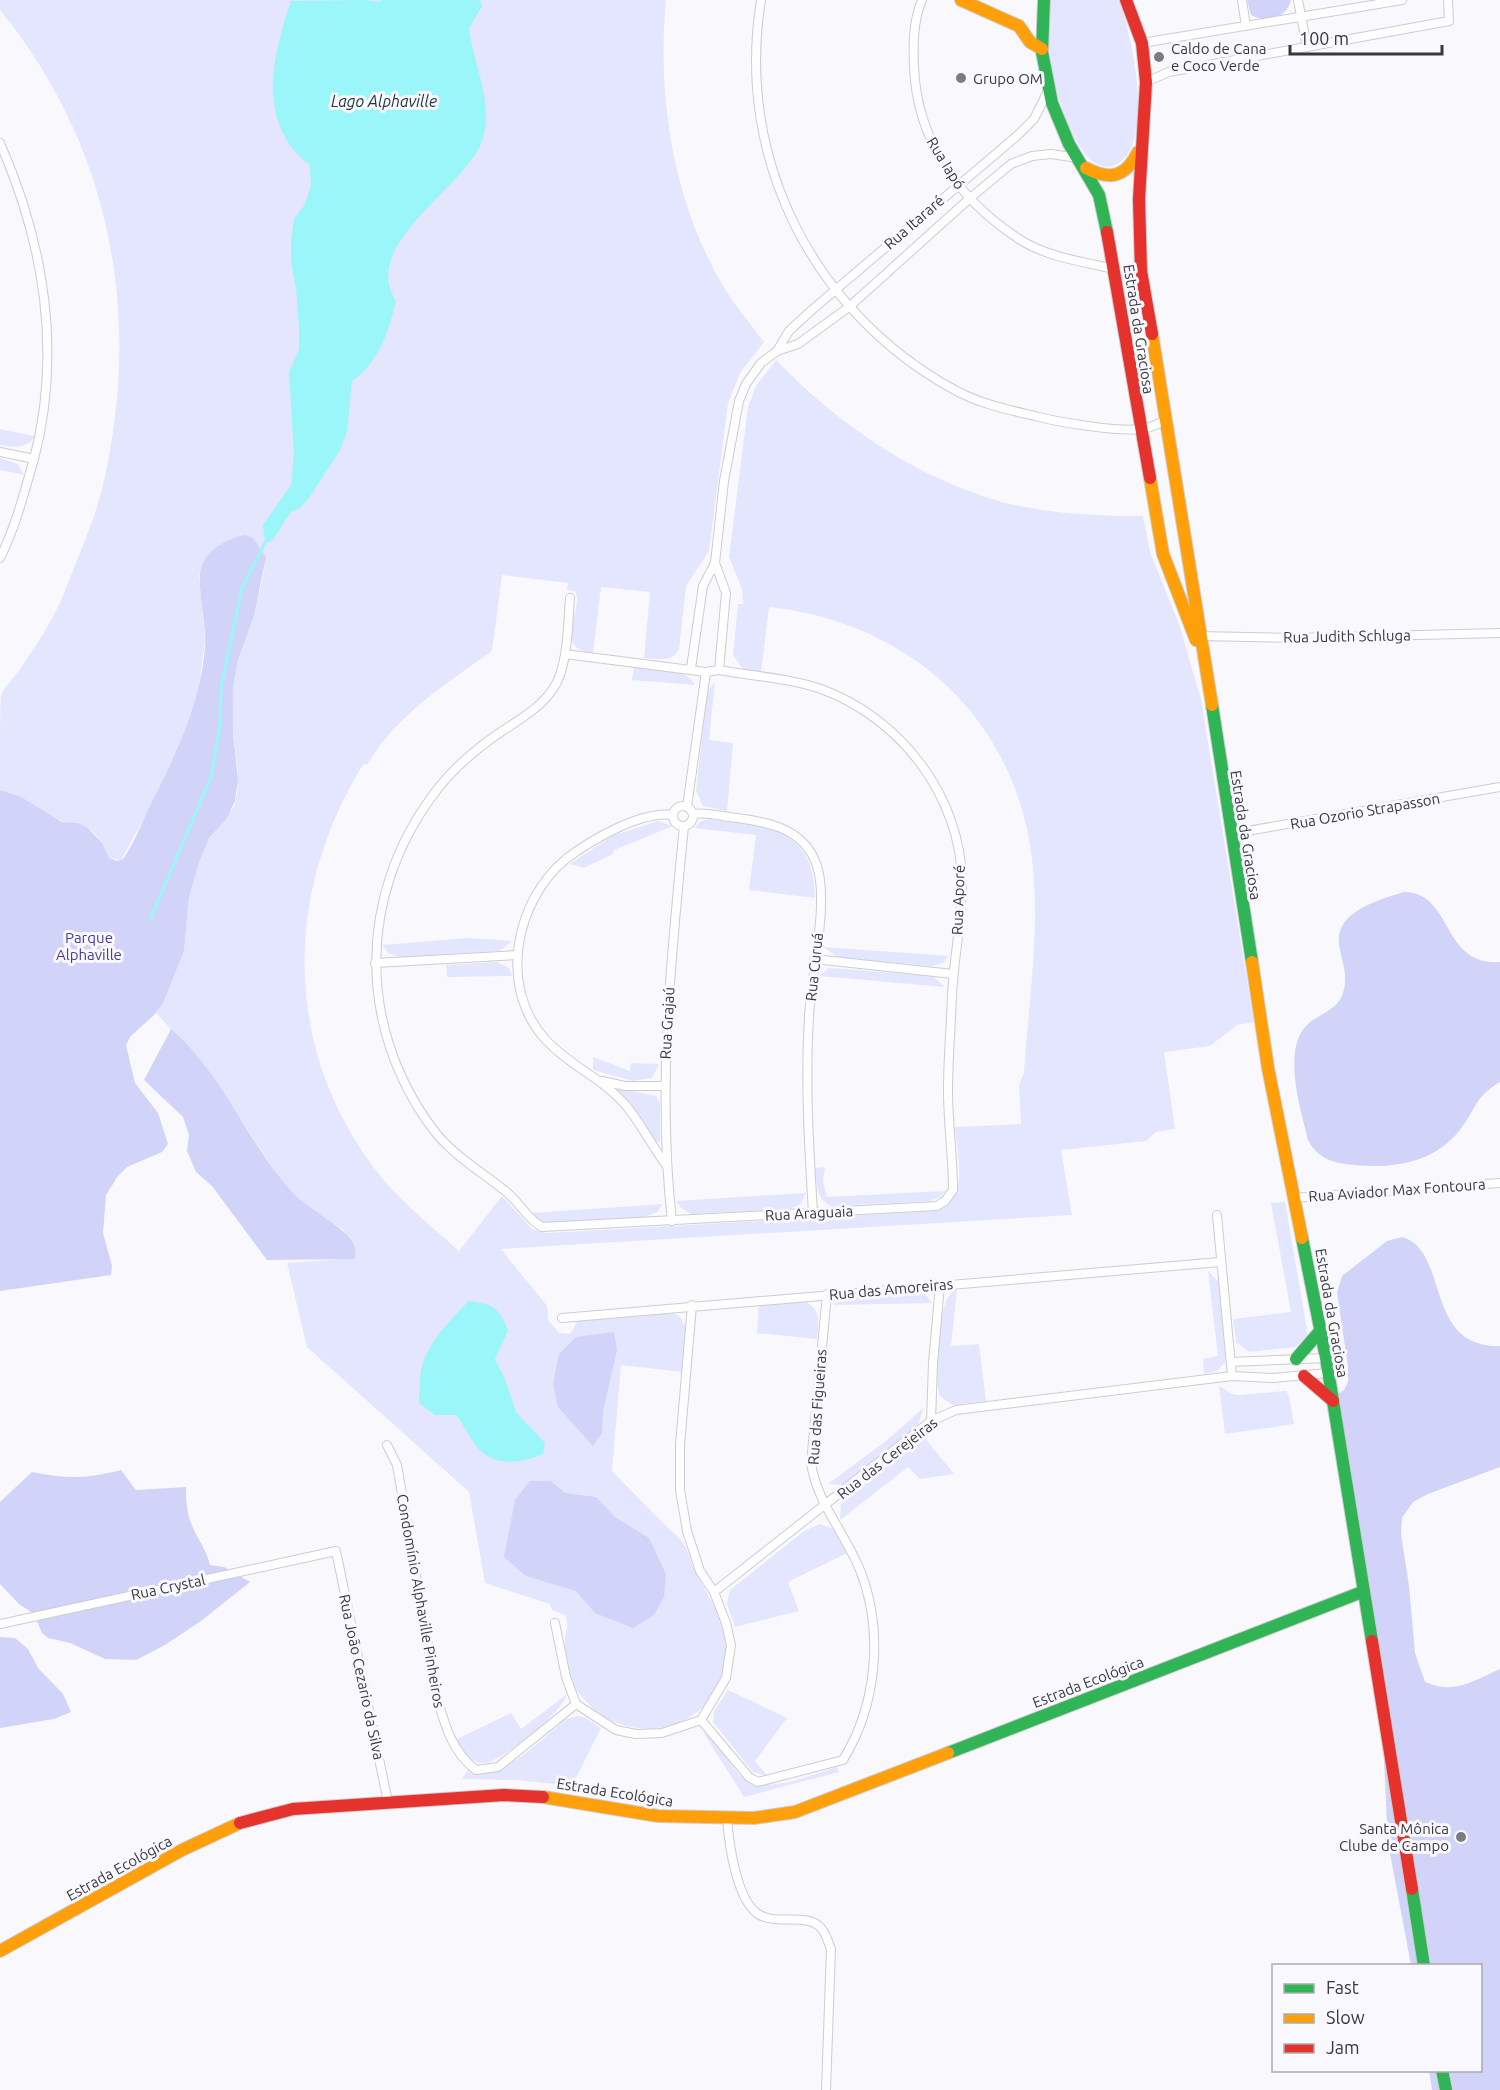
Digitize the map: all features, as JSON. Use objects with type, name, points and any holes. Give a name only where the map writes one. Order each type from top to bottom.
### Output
[{"type":"main road","points":[[961,0],[1019,26],[1030,42],[1042,49]]},
{"type":"main road","name":"Estrada da Graciosa","points":[[1044,0],[1042,49],[1048,91],[1065,135],[1099,195],[1115,269],[1140,429],[1163,554],[1197,636]]},
{"type":"main road","name":"Estrada da Graciosa","points":[[1126,0],[1142,44],[1146,82],[1139,249],[1167,419],[1197,636],[1205,667],[1268,1068],[1326,1358],[1424,1964]]},
{"type":"main road","points":[[1081,162],[1097,175],[1110,177],[1124,173],[1132,166],[1142,137]]},
{"type":"main road","points":[[1296,1359],[1320,1331]]},
{"type":"main road","points":[[1304,1376],[1333,1401]]},
{"type":"main road","name":"Estrada Ecológica","points":[[0,1951],[147,1869],[241,1823],[294,1809],[504,1795],[554,1797],[658,1816],[727,1819],[795,1812],[1362,1592]]},
{"type":"main road","points":[[1442,2072],[1446,2090]]},
{"type":"street","points":[[761,0],[756,66],[760,118],[765,140],[789,215],[819,269],[849,308],[905,360],[954,391],[998,408],[1063,423],[1140,429],[1167,419]]},
{"type":"street","name":"Rua Iapó","points":[[922,0],[913,45],[915,91],[925,130],[944,166],[969,199],[1021,240],[1059,256],[1115,269]]},
{"type":"street","points":[[1242,0],[1246,26]]},
{"type":"street","points":[[1298,0],[1307,47]]},
{"type":"street","points":[[1142,44],[1301,15],[1401,0]]},
{"type":"street","points":[[1146,82],[1169,72],[1449,21],[1448,0]]},
{"type":"street","name":"Rua Itararé","points":[[777,351],[789,331],[1028,125],[1048,91]]},
{"type":"street","points":[[0,143],[29,218],[45,300],[48,336],[47,383],[41,436],[19,513],[0,558]]},
{"type":"street","name":"Rua Itararé","points":[[715,563],[724,482],[739,401],[746,384],[761,363],[777,351],[798,344],[849,308],[1011,164],[1032,156],[1051,154],[1081,162]]},
{"type":"street","points":[[0,452],[34,459]]},
{"type":"street","points":[[691,668],[703,586],[715,563]]},
{"type":"street","points":[[715,563],[726,593],[719,670]]},
{"type":"street","name":"Rua Araguaia","points":[[570,598],[565,654],[560,676],[549,695],[458,766],[434,793],[412,825],[390,872],[381,913],[375,963],[380,1014],[400,1075],[432,1128],[453,1152],[504,1190],[520,1205],[530,1220],[542,1227],[937,1206],[945,1201]]},
{"type":"street","name":"Rua Judith Schluga","points":[[1197,636],[1294,638],[1500,633]]},
{"type":"street","points":[[565,654],[691,668],[706,672],[690,811],[691,823],[684,826],[676,824],[673,815]]},
{"type":"street","name":"Rua Aporé","points":[[706,672],[719,670],[821,689],[861,710],[894,732],[923,764],[944,802],[958,844],[962,881],[953,974],[948,1089],[953,1190],[945,1201]]},
{"type":"street","name":"Rua Ozorio Strapasson","points":[[1230,834],[1500,787]]},
{"type":"street","points":[[666,1165],[628,1108],[601,1081],[565,1059],[543,1037],[527,1009],[519,982],[517,955],[520,930],[530,904],[543,882],[559,865],[580,848],[614,830],[644,819],[673,815],[678,808],[690,811]]},
{"type":"street","name":"Rua Curuá","points":[[690,811],[760,821],[782,827],[802,841],[815,861],[821,880],[822,900],[814,959],[807,1091],[813,1213]]},
{"type":"street","name":"Rua Grajaú","points":[[672,1221],[666,1165],[664,1086],[670,964],[684,826]]},
{"type":"street","points":[[375,963],[517,955]]},
{"type":"street","points":[[814,959],[953,974]]},
{"type":"street","points":[[601,1081],[626,1086],[664,1086]]},
{"type":"street","name":"Rua Aviador Max Fontoura","points":[[1293,1198],[1500,1183]]},
{"type":"street","points":[[1217,1215],[1232,1376],[1304,1376],[1328,1373]]},
{"type":"street","name":"Rua das Amoreiras","points":[[562,1318],[692,1305],[1220,1262]]},
{"type":"street","points":[[932,1421],[933,1363],[940,1285]]},
{"type":"street","name":"Rua das Figueiras","points":[[701,1720],[749,1777],[758,1782],[843,1760],[854,1742],[870,1687],[874,1648],[871,1614],[860,1571],[813,1481],[811,1463],[827,1294]]},
{"type":"street","points":[[555,1623],[566,1677],[576,1704],[609,1726],[636,1734],[662,1733],[701,1720],[726,1678],[731,1646],[726,1623],[714,1592],[700,1571],[687,1532],[680,1490],[680,1445],[692,1305]]},
{"type":"street","points":[[1231,1362],[1326,1358]]},
{"type":"street","name":"Rua das Cerejeiras","points":[[714,1592],[932,1421],[956,1410],[1232,1376]]},
{"type":"street","name":"Condomínio Alphaville Pinheiros","points":[[387,1445],[397,1465],[437,1698],[446,1730],[462,1759],[476,1770],[498,1767],[576,1704]]},
{"type":"street","name":"Rua Crystal","points":[[0,1624],[336,1551]]},
{"type":"street","name":"Rua João Cezario da Silva","points":[[336,1551],[388,1802]]},
{"type":"street","points":[[727,1819],[732,1863],[749,1904],[758,1914],[770,1918],[813,1922],[822,1928],[831,1948],[826,2090]]},
{"type":"shaded area","points":[[0,0],[666,0],[664,71],[666,107],[679,179],[703,247],[719,279],[764,342],[740,373],[728,403],[709,551],[686,586],[679,649],[668,658],[644,658],[650,592],[601,587],[593,653],[580,650],[573,644],[571,636],[577,598],[575,591],[567,590],[568,583],[502,575],[492,651],[440,688],[407,716],[392,731],[367,765],[364,763],[338,811],[320,861],[308,912],[305,963],[309,1014],[321,1065],[341,1114],[378,1174],[411,1209],[459,1251],[502,1196],[532,1229],[547,1233],[935,1211],[954,1197],[958,1187],[959,1163],[955,1127],[1021,1124],[1019,1085],[1024,1072],[1035,930],[1035,901],[1030,845],[1018,797],[999,753],[973,714],[941,681],[904,653],[863,631],[817,616],[769,607],[761,672],[743,669],[733,655],[738,604],[743,604],[742,589],[729,557],[748,407],[756,386],[776,360],[825,406],[879,446],[938,478],[970,491],[1019,506],[1072,514],[1143,516],[1150,552],[1180,627],[1201,700],[1254,1022],[1237,1025],[1210,1046],[1164,1052],[1175,1129],[1156,1132],[1146,1141],[1061,1150],[1072,1215],[501,1249],[547,1306],[548,1320],[559,1333],[570,1334],[578,1321],[673,1313],[680,1317],[686,1327],[682,1372],[621,1365],[612,1471],[683,1543],[724,1631],[725,1670],[715,1694],[697,1713],[674,1724],[648,1728],[622,1725],[597,1712],[576,1689],[569,1672],[565,1653],[567,1625],[565,1615],[552,1610],[550,1604],[485,1583],[469,1492],[307,1347],[287,1263],[355,1258],[344,1230],[298,1200],[282,1181],[204,1064],[156,1013],[184,951],[189,897],[199,863],[209,838],[234,807],[238,772],[232,724],[233,687],[238,660],[254,616],[265,567],[231,539],[205,559],[199,576],[205,641],[197,700],[189,727],[170,770],[121,860],[109,858],[99,839],[87,827],[63,822],[23,799],[0,790],[1,695],[33,650],[56,611],[90,528],[102,489],[114,425],[119,362],[117,299],[108,237],[92,177],[69,119],[38,63],[0,10]]},
{"type":"shaded area","points":[[1050,0],[1118,0],[1124,15],[1138,90],[1138,116],[1134,139],[1126,157],[1112,166],[1100,166],[1090,158],[1080,147],[1065,115],[1050,64]]},
{"type":"shaded area","points":[[0,429],[35,436],[24,446],[0,445]]},
{"type":"shaded area","points":[[0,458],[18,464],[24,475],[0,470]]},
{"type":"shaded area","points":[[634,667],[676,671],[684,674],[695,685],[632,680]]},
{"type":"shaded area","points":[[715,681],[709,740],[733,743],[727,811],[703,806],[696,791],[707,693]]},
{"type":"shaded area","points":[[709,819],[749,824],[783,834],[796,844],[806,857],[813,875],[815,898],[749,890],[756,835],[694,828],[701,821]]},
{"type":"shaded area","points":[[658,821],[673,826],[614,850],[613,854],[584,868],[570,864],[612,836]]},
{"type":"shaded area","points":[[467,938],[513,941],[499,951],[399,957],[388,953],[382,945]]},
{"type":"shaded area","points":[[823,947],[949,956],[943,963],[931,966],[838,957]]},
{"type":"shaded area","points":[[497,962],[509,968],[512,976],[447,977],[446,965]]},
{"type":"shaded area","points":[[829,968],[933,976],[945,987],[819,976]]},
{"type":"shaded area","points":[[593,1057],[630,1071],[631,1063],[659,1064],[652,1078],[633,1081],[593,1070]]},
{"type":"shaded area","points":[[612,1087],[656,1096],[660,1104],[660,1142],[655,1141],[634,1109]]},
{"type":"shaded area","points":[[825,1167],[823,1182],[827,1197],[946,1191],[939,1198],[929,1201],[832,1206],[822,1200],[817,1185],[815,1168]]},
{"type":"shaded area","points":[[806,1193],[801,1204],[790,1209],[691,1214],[681,1208],[676,1201]]},
{"type":"shaded area","points":[[1285,1202],[1308,1336],[1296,1347],[1249,1352],[1236,1342],[1233,1319],[1291,1312],[1271,1203]]},
{"type":"shaded area","points":[[663,1204],[657,1212],[644,1217],[544,1223],[531,1213]]},
{"type":"shaded area","points":[[1208,1271],[1219,1283],[1226,1352],[1225,1362],[1217,1371],[1204,1374],[1203,1359],[1218,1356]]},
{"type":"shaded area","points":[[957,1289],[951,1346],[979,1344],[986,1401],[952,1405],[939,1395],[937,1384],[939,1331],[945,1304],[950,1294]]},
{"type":"shaded area","points":[[914,1291],[925,1294],[932,1303],[833,1305],[842,1298]]},
{"type":"shaded area","points":[[803,1301],[813,1307],[818,1316],[817,1339],[757,1333],[759,1303]]},
{"type":"shaded area","points":[[1219,1386],[1232,1394],[1239,1395],[1286,1391],[1294,1424],[1225,1434]]},
{"type":"shaded area","points":[[923,1408],[918,1426],[844,1485],[828,1484],[886,1441]]},
{"type":"shaded area","points":[[923,1436],[954,1474],[920,1479],[908,1467],[840,1520],[841,1504]]},
{"type":"shaded area","points":[[820,1524],[833,1529],[847,1553],[788,1582],[799,1611],[735,1627],[727,1604],[730,1590],[804,1531]]},
{"type":"shaded area","points":[[728,1690],[787,1718],[755,1761],[768,1776],[753,1772],[713,1722],[714,1711]]},
{"type":"shaded area","points":[[566,1695],[563,1702],[544,1723],[516,1746],[491,1761],[483,1763],[474,1761],[464,1752],[457,1739],[511,1713],[521,1729]]},
{"type":"shaded area","points":[[578,1716],[586,1718],[601,1728],[572,1786],[516,1780],[462,1779],[468,1769],[480,1772],[493,1771],[507,1765],[566,1719]]},
{"type":"shaded area","points":[[703,1732],[717,1745],[736,1771],[757,1784],[784,1783],[837,1767],[839,1772],[744,1797]]},
{"type":"green space","points":[[1247,0],[1291,0],[1281,15],[1263,19],[1251,15]]},
{"type":"green space","name":"Parque Alphaville","points":[[246,535],[253,538],[266,557],[254,616],[238,660],[233,687],[233,733],[238,779],[235,801],[227,818],[209,838],[199,863],[189,897],[184,951],[163,1003],[154,1015],[131,1036],[126,1045],[135,1083],[158,1113],[168,1144],[162,1152],[127,1167],[118,1176],[106,1195],[103,1233],[112,1266],[111,1275],[0,1291],[0,790],[21,797],[62,822],[78,823],[88,828],[102,843],[109,858],[117,861],[123,859],[177,751],[198,691],[205,647],[200,592],[202,565],[214,549],[233,538]]},
{"type":"green space","points":[[1404,892],[1420,895],[1431,904],[1467,953],[1481,960],[1500,962],[1500,1082],[1479,1099],[1465,1123],[1449,1142],[1425,1157],[1411,1162],[1383,1166],[1339,1163],[1321,1156],[1308,1140],[1295,1076],[1294,1059],[1297,1043],[1303,1030],[1313,1020],[1332,1008],[1342,995],[1345,977],[1339,944],[1344,923],[1351,915],[1371,903]]},
{"type":"green space","points":[[171,1029],[206,1066],[261,1152],[292,1192],[336,1225],[350,1239],[355,1247],[355,1259],[267,1260],[212,1186],[196,1172],[187,1151],[189,1135],[183,1117],[144,1080]]},
{"type":"green space","points":[[1402,1237],[1417,1245],[1427,1260],[1448,1316],[1459,1332],[1476,1342],[1500,1346],[1500,1467],[1428,1494],[1413,1502],[1402,1518],[1401,1534],[1409,1586],[1415,1653],[1425,1682],[1435,1686],[1454,1687],[1472,1682],[1500,1669],[1500,2090],[1432,2090],[1429,2072],[1482,2072],[1482,1964],[1411,1964],[1388,1843],[1382,1719],[1333,1397],[1344,1390],[1348,1382],[1348,1367],[1337,1293],[1342,1276],[1387,1241]]},
{"type":"green space","points":[[614,1332],[617,1350],[603,1411],[602,1433],[593,1446],[558,1407],[553,1384],[559,1354],[576,1337]]},
{"type":"green space","points":[[121,1470],[136,1490],[186,1487],[190,1520],[210,1565],[224,1567],[250,1582],[201,1621],[165,1645],[136,1660],[105,1659],[70,1643],[48,1638],[42,1633],[34,1614],[19,1604],[0,1584],[0,1502],[32,1472],[77,1477]]},
{"type":"green space","points":[[530,1481],[551,1481],[565,1493],[596,1497],[615,1517],[649,1538],[666,1574],[664,1597],[654,1615],[633,1628],[595,1613],[576,1591],[526,1576],[504,1557],[515,1500]]},
{"type":"green space","points":[[0,1637],[15,1638],[28,1649],[38,1668],[63,1694],[71,1712],[54,1719],[0,1728]]},
{"type":"water","name":"Lago Alphaville","points":[[365,0],[380,2],[382,0],[480,0],[482,6],[469,28],[485,98],[485,127],[482,141],[472,159],[419,217],[402,238],[391,258],[388,279],[396,301],[381,346],[369,366],[352,381],[347,432],[339,452],[309,498],[300,508],[291,512],[272,541],[265,543],[263,525],[291,485],[294,454],[289,372],[299,349],[299,328],[291,261],[291,240],[294,219],[304,206],[311,186],[310,165],[293,149],[282,130],[275,110],[274,67],[278,44],[291,1]]},
{"type":"water","points":[[469,1301],[485,1304],[495,1309],[505,1324],[508,1331],[495,1359],[505,1379],[516,1412],[545,1443],[543,1454],[516,1462],[506,1462],[489,1457],[474,1443],[456,1415],[435,1415],[419,1403],[421,1370],[428,1350],[447,1324]]},
{"type":"waterway","points":[[150,920],[211,777],[220,724],[221,688],[242,588],[265,543]]},
{"type":"traffic: fast","points":[[1044,0],[1042,52],[1052,103],[1069,144],[1099,195],[1107,232]]},
{"type":"traffic: fast","points":[[1212,705],[1252,962]]},
{"type":"traffic: fast","points":[[1302,1238],[1326,1358],[1372,1641]]},
{"type":"traffic: fast","points":[[1296,1359],[1320,1331]]},
{"type":"traffic: fast","points":[[948,1753],[1362,1592]]},
{"type":"traffic: fast","points":[[1412,1889],[1424,1964]]},
{"type":"traffic: fast","points":[[1442,2072],[1446,2090]]},
{"type":"traffic: slow","points":[[961,0],[1019,26],[1030,42],[1042,49]]},
{"type":"traffic: slow","points":[[1086,168],[1103,174],[1116,174],[1128,167],[1138,152]]},
{"type":"traffic: slow","points":[[1152,334],[1212,705]]},
{"type":"traffic: slow","points":[[1150,478],[1163,554],[1196,640]]},
{"type":"traffic: slow","points":[[1252,962],[1268,1068],[1302,1238]]},
{"type":"traffic: slow","points":[[543,1797],[658,1816],[754,1818],[795,1812],[948,1753]]},
{"type":"traffic: slow","points":[[0,1951],[182,1850],[240,1823]]},
{"type":"traffic: jam","points":[[1126,0],[1142,43],[1146,82],[1139,199],[1141,271],[1152,334]]},
{"type":"traffic: jam","points":[[1107,232],[1150,478]]},
{"type":"traffic: jam","points":[[1304,1376],[1333,1401]]},
{"type":"traffic: jam","points":[[1372,1641],[1412,1889]]},
{"type":"traffic: jam","points":[[240,1823],[293,1809],[504,1795],[543,1797]]},
{"type":"place","name":"Caldo de Cana e Coco Verde","points":[[1159,57]]},
{"type":"place","name":"Grupo OM","points":[[961,78]]},
{"type":"place","name":"Santa Mônica Clube de Campo","points":[[1461,1837]]}]
